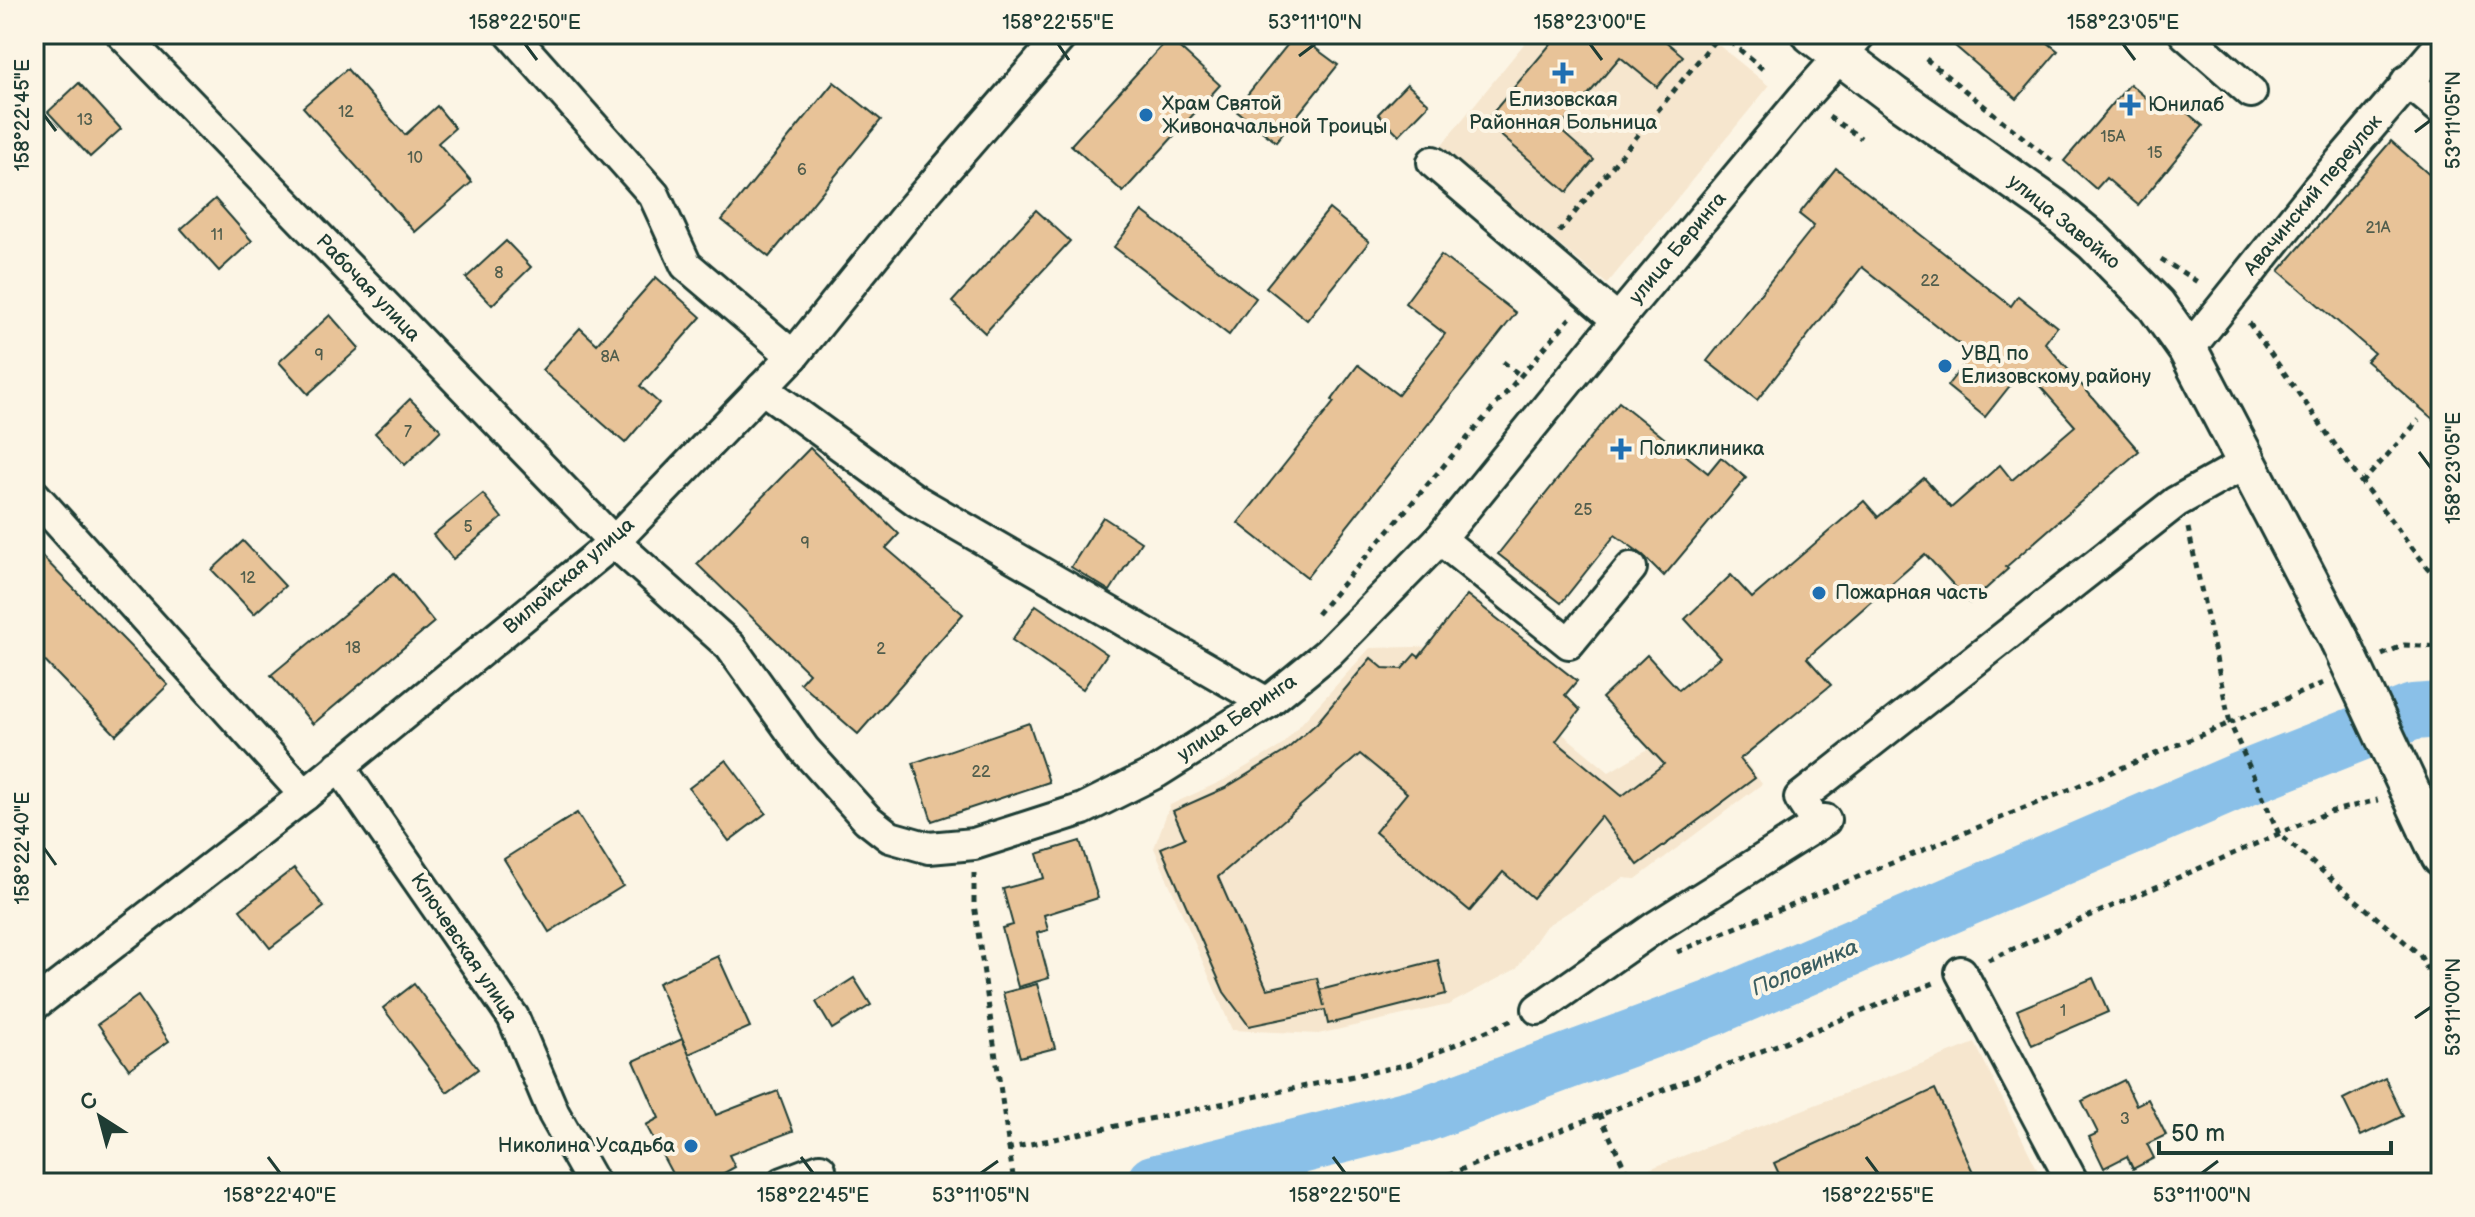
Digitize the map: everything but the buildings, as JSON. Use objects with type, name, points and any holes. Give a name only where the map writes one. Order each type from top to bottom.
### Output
[{"type":"main road","name":"улица Завойко","points":[[1837,41],[2052,207],[2094,242],[2156,305],[2188,350],[2340,641],[2434,842]]},
{"type":"street","name":"Рабочая улица","points":[[122,34],[614,542]]},
{"type":"street","points":[[511,34],[654,195],[686,265],[793,356]]},
{"type":"street","name":"Вилюйская улица","points":[[34,1005],[305,795],[614,542],[793,356],[914,206],[1063,34]]},
{"type":"street","points":[[2185,34],[2251,92]]},
{"type":"street","name":"улица Беринга","points":[[614,542],[730,646],[804,749],[867,819],[890,837],[929,848],[974,844],[1083,809],[1157,772],[1267,703],[1328,653],[1440,539],[1618,320],[1837,41]]},
{"type":"street","name":"Авачинский переулок","points":[[2188,350],[2407,81],[2441,44]]},
{"type":"street","points":[[2407,81],[2441,109]]},
{"type":"street","points":[[1433,162],[1618,320]]},
{"type":"street","points":[[762,388],[917,501],[1267,703]]},
{"type":"street","points":[[1538,1009],[1654,928],[1825,820],[1815,821],[1800,798],[2176,502],[2246,463]]},
{"type":"street","points":[[34,495],[305,795]]},
{"type":"street","points":[[1440,539],[1569,643],[1631,568]]},
{"type":"street","name":"Ключевская улица","points":[[339,766],[513,1017],[554,1114],[593,1183]]},
{"type":"street","points":[[1961,972],[2073,1183]]},
{"type":"street","points":[[783,1183],[820,1169]]},
{"type":"path","points":[[1540,254],[1720,34],[1765,71]]},
{"type":"path","points":[[1829,117],[1861,138]]},
{"type":"path","points":[[1317,614],[1589,296]]},
{"type":"path","points":[[2249,323],[2362,483],[2441,585]]},
{"type":"path","points":[[1503,362],[1521,376]]},
{"type":"path","points":[[2362,483],[2419,420]]},
{"type":"path","points":[[2186,517],[2230,723],[2279,834],[2420,955],[2441,997]]},
{"type":"path","points":[[2404,645],[2441,647]]},
{"type":"path","points":[[1669,956],[2309,690]]},
{"type":"path","points":[[1413,1183],[1450,1174],[1961,972],[2329,812],[2364,803]]},
{"type":"path","points":[[974,844],[974,904],[1014,1183]]},
{"type":"path","points":[[1007,1149],[1410,1064],[1538,1009]]},
{"type":"path","points":[[1599,1114],[1632,1183]]},
{"type":"shaded area","points":[[1532,34],[1705,34],[1769,86],[1607,284],[1440,147]]},
{"type":"shaded area","points":[[1456,646],[1609,772],[1709,713],[1762,784],[1636,879],[1623,878],[1546,926],[1516,969],[1448,1005],[1318,1034],[1232,1030],[1154,848],[1170,805],[1224,780],[1281,746],[1370,648]]},
{"type":"shaded area","points":[[1975,1043],[2044,1183],[1613,1183]]},
{"type":"waterway","name":"Половинка","points":[[1154,1183],[1422,1115],[1712,1008],[2241,780],[2413,712],[2441,710]]},
{"type":"place","name":"Елизовская Районная Больница","points":[[1563,73]]},
{"type":"place","name":"Юнилаб","points":[[2130,105]]},
{"type":"place","name":"Храм Святой Живоначальной Троицы","points":[[1146,115]]},
{"type":"place","name":"УВД по Елизовскому району","points":[[1945,366]]},
{"type":"place","name":"Поликлиника","points":[[1621,449]]},
{"type":"place","name":"Пожарная часть","points":[[1819,593]]},
{"type":"place","name":"Николина Усадьба","points":[[691,1146]]}]
